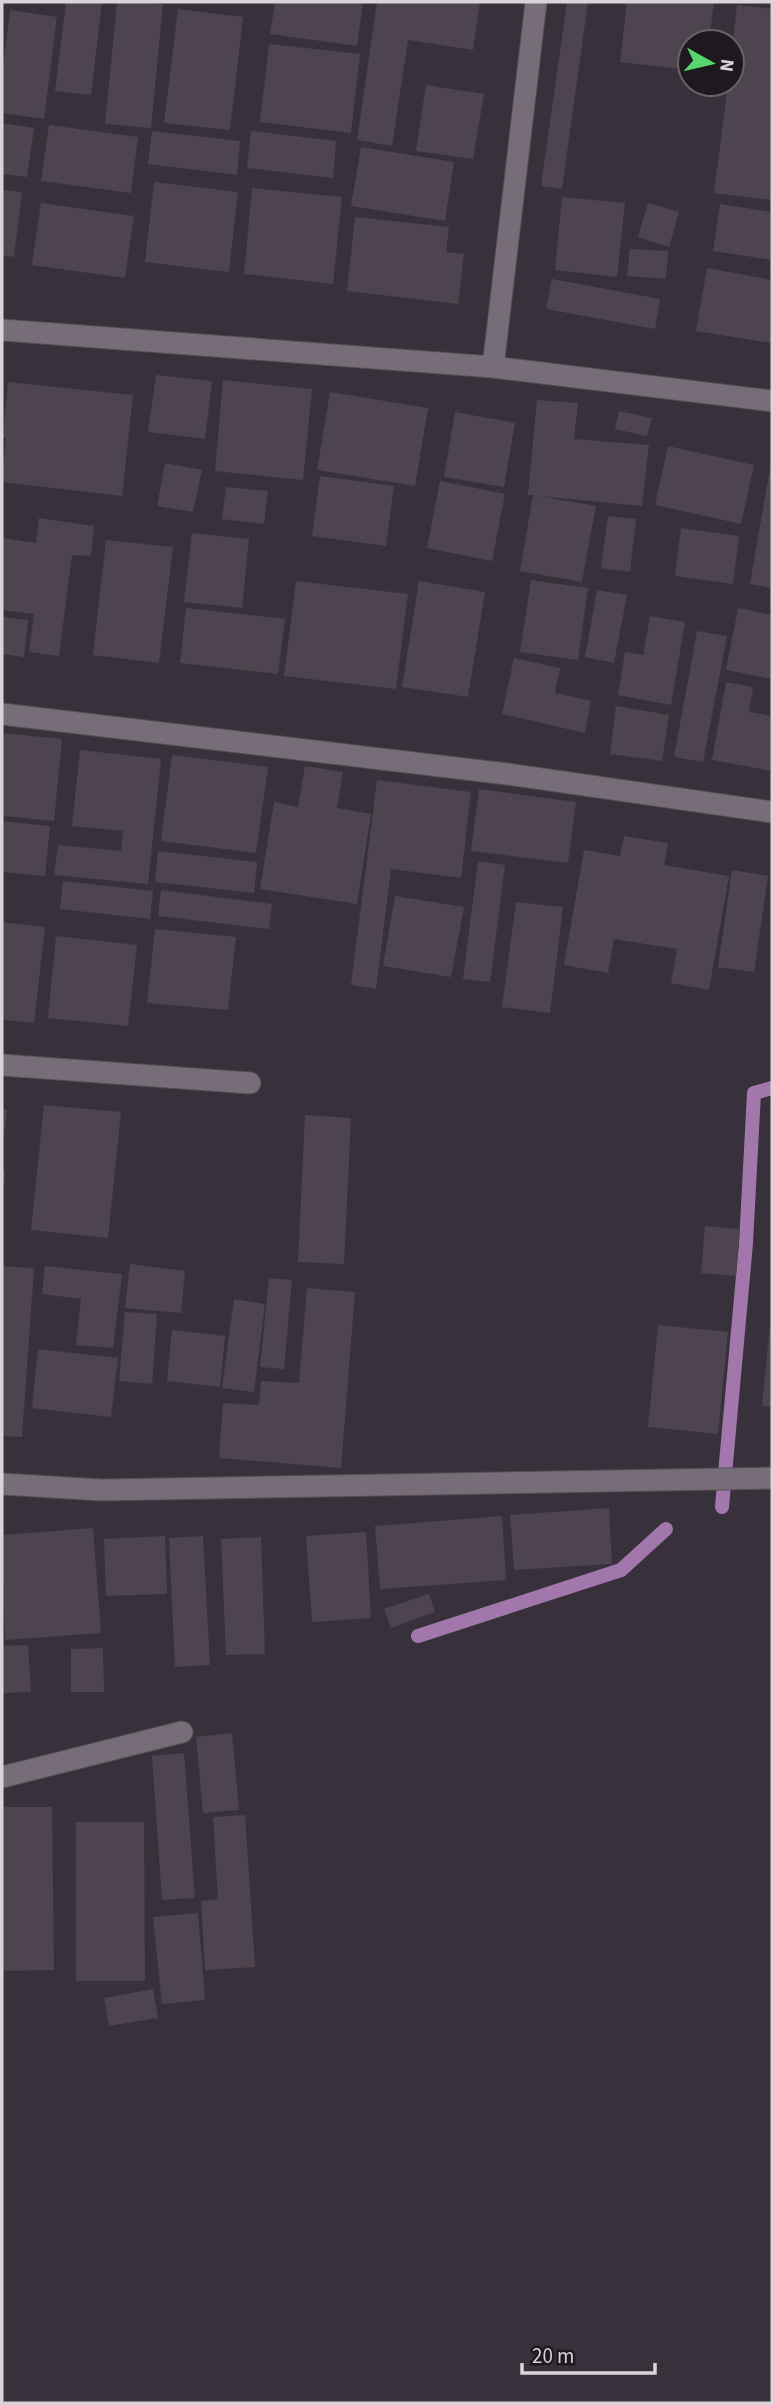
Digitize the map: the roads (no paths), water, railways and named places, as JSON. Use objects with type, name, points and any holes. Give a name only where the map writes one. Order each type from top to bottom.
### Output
[{"type":"street","points":[[493,367],[536,2]]},
{"type":"street","points":[[2,330],[493,367],[772,401]]},
{"type":"street","points":[[2,713],[507,774],[772,813]]},
{"type":"street","points":[[2,1065],[250,1083]]},
{"type":"street","points":[[2,1483],[102,1490],[772,1478]]},
{"type":"street","points":[[2,1777],[182,1732]]},
{"type":"waterway","points":[[722,1507],[746,1243],[754,1093],[772,1088]]},
{"type":"waterway","points":[[418,1636],[621,1570],[666,1529]]}]
